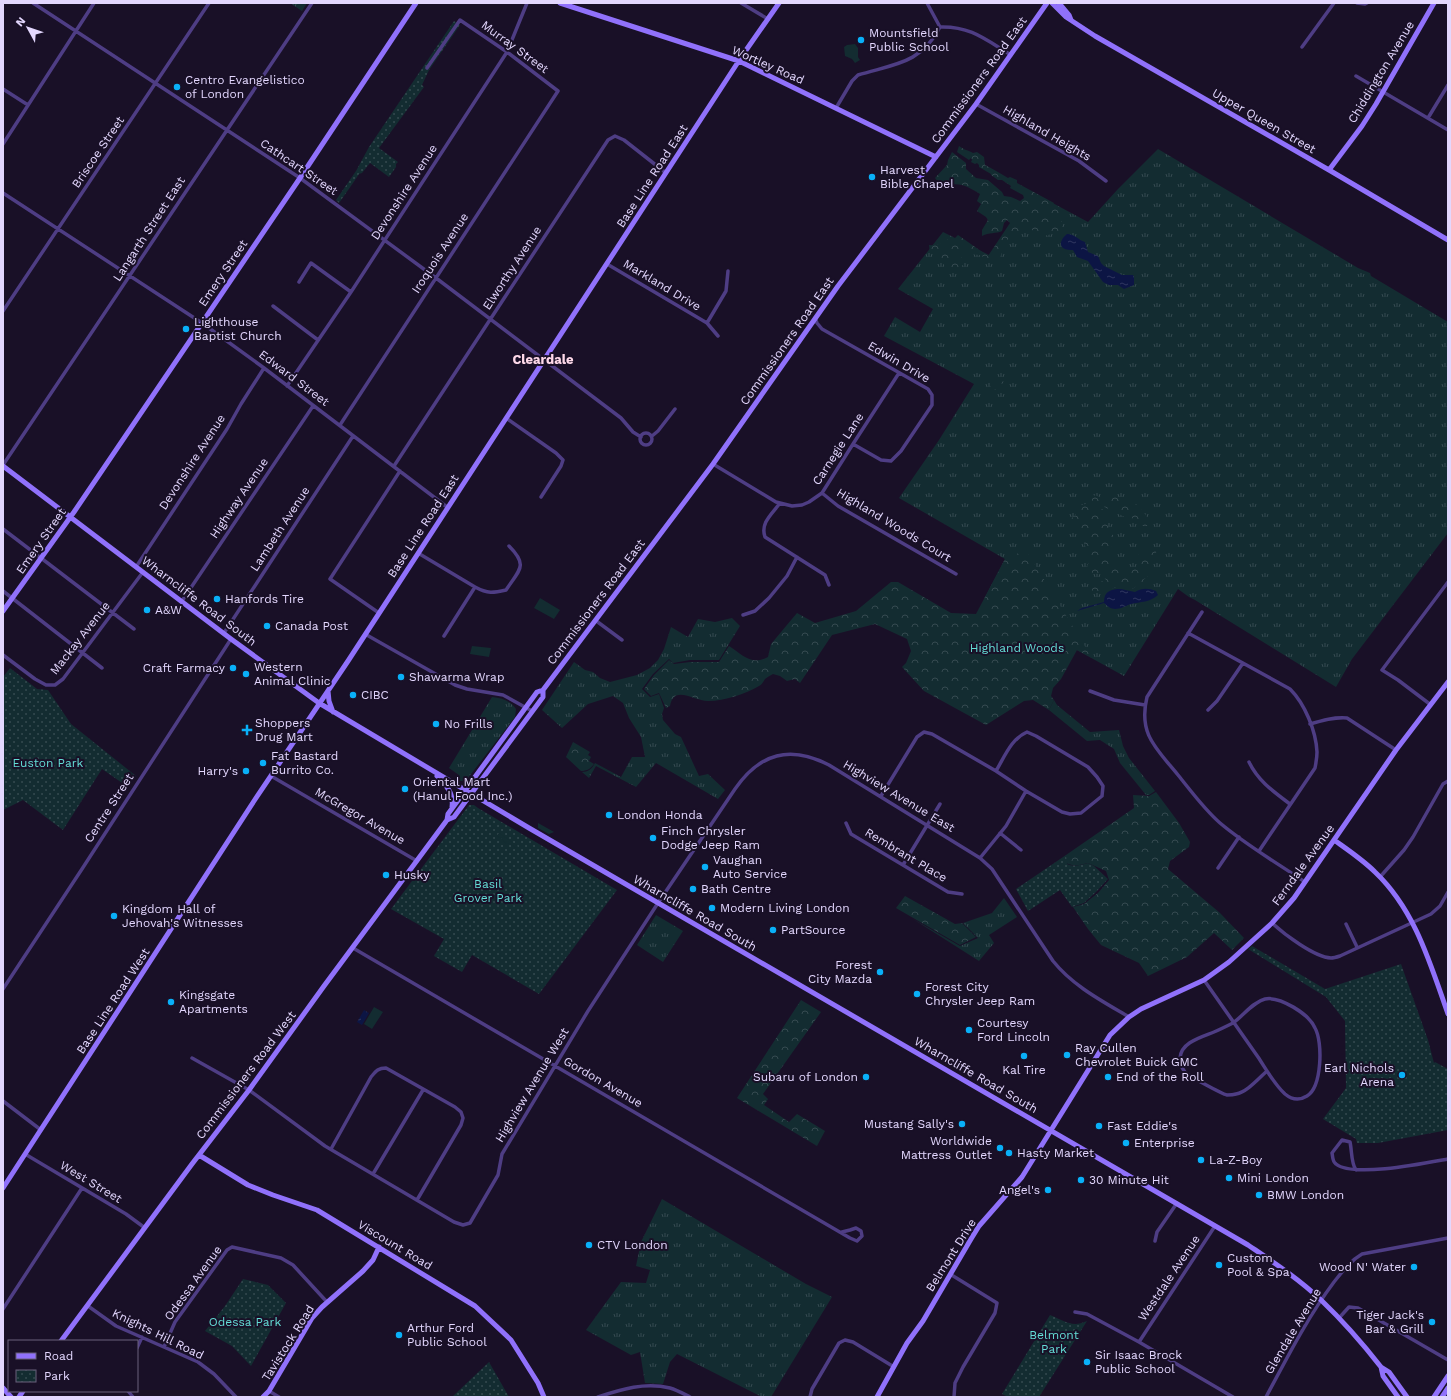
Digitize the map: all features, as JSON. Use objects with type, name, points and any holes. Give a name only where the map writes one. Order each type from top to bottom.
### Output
[{"type":"street","name":"Cathcart Street","points":[[33,3],[300,178],[544,360]]},
{"type":"street","points":[[3,144],[94,3]]},
{"type":"street","name":"Briscoe Street","points":[[3,311],[209,3]]},
{"type":"street","name":"Langarth Street East","points":[[3,466],[312,3]]},
{"type":"street","name":"Emery Street","points":[[3,611],[71,517],[300,178],[416,3]]},
{"type":"street","name":"Devonshire Avenue","points":[[287,386],[351,292],[507,52],[528,3]]},
{"type":"street","name":"Wortley Road","points":[[560,3],[575,5],[739,61],[936,157]]},
{"type":"street","points":[[741,3],[768,19]]},
{"type":"street","name":"Base Line Road East","points":[[319,703],[739,61],[779,3]]},
{"type":"street","points":[[927,3],[940,27]]},
{"type":"street","name":"Commissioners Road East","points":[[471,794],[543,697],[544,690],[595,620],[713,464],[838,286],[976,104],[1047,3]]},
{"type":"street","name":"Upper Queen Street","points":[[1052,3],[1066,18],[1095,36],[1448,240]]},
{"type":"street","name":"Upper Queen Street","points":[[1059,3],[1069,15],[1071,20]]},
{"type":"street","points":[[1302,47],[1334,3]]},
{"type":"street","points":[[1357,3],[1367,3]]},
{"type":"street","name":"Chiddington Avenue","points":[[1329,170],[1362,126],[1434,3]]},
{"type":"street","name":"Murray Street","points":[[427,68],[460,20],[507,52],[558,92]]},
{"type":"street","points":[[940,27],[958,27],[975,33],[986,38],[1011,55]]},
{"type":"street","points":[[836,108],[852,81],[858,75],[908,61],[922,52],[934,39],[940,27]]},
{"type":"street","points":[[1356,76],[1448,130]]},
{"type":"street","points":[[1428,118],[1448,85]]},
{"type":"street","points":[[3,89],[28,105]]},
{"type":"street","name":"Iroquois Avenue","points":[[340,425],[558,92]]},
{"type":"street","name":"Highland Heights","points":[[976,104],[1079,161],[1106,181]]},
{"type":"street","name":"Elworthy Avenue","points":[[394,466],[608,140],[615,136],[624,140],[666,173]]},
{"type":"street","name":"Edward Street","points":[[3,193],[202,323],[340,425],[447,508]]},
{"type":"street","points":[[298,282],[311,263],[351,292]]},
{"type":"street","name":"Markland Drive","points":[[607,264],[707,323],[718,336]]},
{"type":"street","name":"Markland Drive","points":[[707,323],[726,291],[728,271]]},
{"type":"street","points":[[273,306],[318,340]]},
{"type":"street","name":"Edwin Drive","points":[[815,318],[822,329],[928,389],[932,395],[932,405],[900,451],[891,461],[881,460],[853,444]]},
{"type":"street","points":[[544,360],[621,418],[633,432],[641,436]]},
{"type":"street","name":"Devonshire Avenue","points":[[136,567],[227,429],[264,368]]},
{"type":"street","name":"Carnegie Lane","points":[[713,464],[776,502],[792,506],[802,505],[809,502],[822,493],[899,373]]},
{"type":"street","name":"Highway Avenue","points":[[182,601],[313,406]]},
{"type":"street","points":[[652,436],[675,410]]},
{"type":"street","points":[[506,418],[556,453],[563,460],[562,466],[541,497]]},
{"type":"street","points":[[641,436],[646,433],[652,436]]},
{"type":"street","name":"Lambeth Avenue","points":[[224,633],[353,436]]},
{"type":"street","points":[[641,436],[641,443],[647,446],[652,442],[652,436]]},
{"type":"street","name":"Wharncliffe Road South","points":[[3,466],[224,633],[333,712],[658,903],[1177,1203],[1259,1253],[1293,1277],[1321,1300],[1339,1318],[1381,1367],[1389,1372],[1407,1397]]},
{"type":"street","points":[[379,613],[330,579],[400,471]]},
{"type":"street","name":"Highland Woods Court","points":[[822,493],[838,506],[956,574]]},
{"type":"street","points":[[780,503],[765,523],[762,530],[765,537],[825,575],[829,586]]},
{"type":"street","points":[[3,529],[134,628]]},
{"type":"street","points":[[418,553],[475,587],[483,591],[493,593],[506,590],[521,568],[516,554],[508,546]]},
{"type":"street","points":[[743,616],[755,611],[769,598],[787,576],[797,557]]},
{"type":"street","name":"Mackay Avenue","points":[[3,655],[35,679],[46,685],[55,685],[62,679],[143,572]]},
{"type":"street","points":[[1431,705],[1382,670],[1448,582]]},
{"type":"street","points":[[444,636],[475,587]]},
{"type":"street","points":[[3,591],[102,668]]},
{"type":"street","points":[[1202,612],[1147,697],[1144,711],[1149,739],[1206,810],[1239,837],[1305,882]]},
{"type":"street","points":[[595,620],[622,640]]},
{"type":"street","points":[[1188,633],[1290,689],[1296,695],[1302,706],[1316,741],[1317,754],[1315,768],[1259,851]]},
{"type":"street","points":[[365,634],[455,685],[467,689],[503,695],[532,711]]},
{"type":"street","name":"Centre Street","points":[[3,989],[231,638]]},
{"type":"street","points":[[1208,710],[1217,701],[1243,663]]},
{"type":"street","name":"Ferndale Avenue","points":[[1051,1130],[1110,1036],[1129,1017],[1141,1009],[1204,980],[1230,962],[1272,923],[1294,898],[1396,750],[1448,682]]},
{"type":"street","name":"Commissioners Road East","points":[[464,790],[537,692],[544,690]]},
{"type":"street","points":[[328,691],[329,701],[333,712]]},
{"type":"street","points":[[1090,691],[1114,700],[1145,705]]},
{"type":"street","name":"Base Line Road West","points":[[3,1188],[319,703]]},
{"type":"street","points":[[1310,724],[1338,717],[1347,718],[1396,750]]},
{"type":"street","points":[[881,796],[917,737],[924,732],[932,734],[1066,814],[1081,813],[1102,796],[1103,786],[1088,767],[1027,732],[1019,735],[1013,742],[996,771]]},
{"type":"street","name":"Highview Avenue East","points":[[658,903],[744,776],[754,767],[766,760],[778,756],[809,756],[829,765],[881,796],[980,858],[992,869],[1061,971],[1076,984],[1129,1017]]},
{"type":"street","points":[[1249,762],[1253,770],[1264,784],[1290,804]]},
{"type":"street","points":[[434,772],[450,790],[452,808]]},
{"type":"street","name":"McGregor Avenue","points":[[271,776],[417,861]]},
{"type":"street","points":[[1380,877],[1404,850],[1443,784],[1448,781]]},
{"type":"street","name":"Commissioners Road West","points":[[62,1340],[249,1090],[447,820],[448,814],[464,790]]},
{"type":"street","points":[[980,858],[1006,826],[1026,791]]},
{"type":"street","name":"Commissioners Road West","points":[[447,820],[454,817],[471,794]]},
{"type":"street","points":[[903,865],[940,804]]},
{"type":"street","name":"Rembrant Place","points":[[846,823],[852,834],[948,892],[962,894]]},
{"type":"street","points":[[1000,833],[1021,850]]},
{"type":"street","points":[[1218,868],[1239,837]]},
{"type":"street","points":[[1334,840],[1375,871],[1397,897],[1413,923],[1425,948],[1448,1014]]},
{"type":"street","points":[[1272,923],[1286,936],[1321,956],[1331,958],[1340,956],[1431,914],[1440,906],[1448,892]]},
{"type":"street","name":"Highview Avenue West","points":[[192,1058],[249,1090],[325,1146],[454,1222],[463,1225],[470,1222],[498,1175],[502,1154],[588,1011],[658,903]]},
{"type":"street","points":[[1346,924],[1357,947]]},
{"type":"street","name":"Gordon Avenue","points":[[353,948],[857,1241],[862,1236],[861,1231],[856,1228],[842,1232]]},
{"type":"street","points":[[1204,980],[1234,1022],[1267,1071],[1286,1094],[1296,1100],[1310,1094],[1319,1075],[1318,1037],[1315,1028],[1309,1019],[1279,1000],[1265,999],[1234,1022],[1189,1044],[1183,1049],[1180,1057],[1180,1064],[1185,1073],[1226,1095],[1239,1093],[1267,1071]]},
{"type":"street","points":[[331,1149],[371,1077],[380,1068],[386,1068],[423,1090],[456,1107],[461,1112],[461,1125],[417,1200]]},
{"type":"street","points":[[373,1174],[423,1090]]},
{"type":"street","points":[[3,1101],[41,1130]]},
{"type":"street","name":"Belmont Drive","points":[[877,1397],[979,1226],[1022,1177],[1051,1130]]},
{"type":"street","points":[[1356,1170],[1353,1166],[1350,1142],[1342,1140],[1332,1153],[1333,1160],[1336,1165],[1348,1169],[1356,1170],[1415,1165],[1448,1159]]},
{"type":"street","name":"West Street","points":[[25,1154],[126,1214],[145,1228]]},
{"type":"street","name":"Viscount Road","points":[[199,1155],[248,1185],[273,1196],[317,1210],[475,1306],[511,1340],[538,1383],[544,1397]]},
{"type":"street","points":[[3,1309],[82,1188]]},
{"type":"street","points":[[1155,1241],[1157,1232],[1177,1203]]},
{"type":"street","name":"Westdale Avenue","points":[[1139,1342],[1216,1226]]},
{"type":"street","name":"Glendale Avenue","points":[[1266,1397],[1321,1300],[1355,1258],[1362,1254],[1448,1238]]},
{"type":"street","name":"Odessa Avenue","points":[[164,1347],[175,1322],[227,1250],[232,1247],[280,1258],[292,1265],[327,1302]]},
{"type":"street","name":"Tavistock Road","points":[[263,1397],[270,1391],[312,1318],[327,1302],[368,1266],[373,1260],[379,1247]]},
{"type":"street","points":[[950,1274],[997,1303],[995,1313],[955,1383],[954,1397]]},
{"type":"street","name":"Knights Hill Road","points":[[88,1306],[116,1326],[198,1362],[214,1374],[236,1397]]},
{"type":"street","points":[[1339,1318],[1350,1307],[1358,1308],[1448,1360]]},
{"type":"street","points":[[1075,1312],[1087,1314],[1139,1342],[1233,1397]]},
{"type":"street","points":[[138,1346],[142,1337]]},
{"type":"street","points":[[810,1397],[812,1390],[839,1343],[845,1340],[853,1342],[894,1367]]},
{"type":"street","name":"Wharncliffe Road South","points":[[1381,1367],[1383,1376],[1398,1397]]},
{"type":"street","points":[[1434,1397],[1448,1376]]},
{"type":"street","points":[[598,1397],[629,1387],[647,1386],[671,1388],[690,1397]]},
{"type":"street","points":[[3,1388],[11,1397]]},
{"type":"street","points":[[1442,1397],[1448,1388]]},
{"type":"street","points":[[270,1391],[279,1397]]},
{"type":"green space","points":[[290,3],[307,3],[302,11]]},
{"type":"green space","points":[[454,21],[460,25],[429,70],[422,85],[424,87],[379,148],[398,162],[396,167],[389,177],[370,163],[362,173],[359,174],[339,203],[336,200],[356,171],[369,147]]},
{"type":"green space","points":[[855,44],[858,48],[858,57],[860,60],[855,63],[852,59],[845,56],[844,47]]},
{"type":"green space","points":[[959,146],[973,153],[977,152],[984,157],[985,165],[1008,178],[1010,177],[1017,180],[1017,183],[1054,203],[1052,206],[1062,210],[1062,227],[1056,233],[1044,236],[1036,231],[1027,229],[1020,234],[1010,231],[997,263],[979,255],[962,253],[960,256],[964,260],[964,264],[954,273],[949,271],[944,265],[942,258],[930,252],[929,245],[938,244],[945,239],[952,241],[958,235],[988,256],[1010,223],[1007,220],[1004,223],[1002,231],[982,236],[982,230],[988,220],[977,211],[981,204],[977,201],[980,194],[962,185],[941,184],[935,178],[947,165],[952,152],[966,163],[966,169],[976,178],[988,180],[1002,192],[1004,196],[1020,201],[1024,198],[1023,195],[1010,188],[1011,186],[1002,180],[998,180],[979,167],[977,163],[975,164],[971,162],[971,158],[969,160],[957,152]]},
{"type":"green space","points":[[1158,149],[1358,268],[1370,273],[1371,276],[1448,322],[1448,533],[1352,659],[1336,687],[1178,589],[1124,676],[984,599],[1005,559],[899,498],[939,440],[974,384],[884,336],[895,317],[920,332],[933,309],[898,289],[943,232],[989,255],[1034,193],[1088,222]]},
{"type":"green space","points":[[994,376],[1004,382],[996,390],[991,388],[990,380]]},
{"type":"green space","points":[[1095,495],[1106,499],[1116,497],[1131,501],[1136,504],[1149,520],[1147,526],[1143,526],[1132,518],[1129,519],[1092,501],[1092,498]]},
{"type":"green space","points":[[1089,503],[1104,510],[1109,530],[1115,538],[1113,545],[1105,558],[1118,568],[1126,565],[1129,567],[1138,567],[1139,563],[1136,559],[1139,554],[1155,547],[1158,548],[1149,569],[1150,575],[1143,580],[1144,582],[1132,589],[1127,585],[1105,590],[1103,589],[1094,593],[1089,586],[1099,579],[1105,583],[1106,580],[1101,574],[1093,574],[1087,566],[1091,559],[1087,554],[1081,534],[1073,527],[1071,519],[1076,514],[1075,510],[1078,506]]},
{"type":"green space","name":"Highland Woods","points":[[1026,550],[1092,658],[1077,650],[1061,679],[1053,688],[1051,696],[1054,700],[1049,710],[1033,700],[1024,701],[986,725],[924,691],[902,667],[906,663],[911,651],[907,639],[875,624],[832,635],[800,683],[795,679],[787,681],[780,676],[773,674],[765,679],[760,686],[748,692],[721,700],[708,701],[680,695],[672,699],[670,706],[666,708],[659,693],[651,696],[644,689],[654,675],[669,660],[674,664],[690,662],[719,662],[729,646],[743,656],[752,660],[768,657],[771,644],[797,613],[815,623],[856,611],[891,582],[898,582],[951,613],[976,614],[1005,559]]},
{"type":"green space","points":[[540,598],[560,610],[554,619],[534,608]]},
{"type":"green space","points":[[732,618],[740,626],[719,660],[690,660],[673,663],[669,659],[653,674],[642,689],[650,697],[659,694],[664,708],[662,714],[663,720],[675,734],[681,737],[699,776],[708,774],[725,790],[718,799],[656,763],[636,787],[596,766],[589,778],[582,772],[590,770],[595,763],[621,777],[632,757],[645,757],[641,737],[629,718],[623,703],[613,696],[588,704],[562,728],[542,710],[574,662],[585,670],[593,672],[600,678],[610,682],[637,675],[650,668],[658,660],[664,649],[671,627],[688,637],[698,619],[715,622]]},
{"type":"green space","points":[[472,646],[491,648],[489,657],[470,654]]},
{"type":"green space","name":"Euston Park","points":[[10,668],[37,689],[48,690],[71,724],[136,776],[128,787],[102,769],[63,830],[23,800],[3,810],[3,677]]},
{"type":"green space","points":[[492,697],[503,699],[512,704],[516,709],[515,717],[468,778],[464,781],[460,781],[459,775],[449,768]]},
{"type":"green space","points":[[1054,700],[1057,705],[1090,732],[1119,730],[1123,746],[1129,758],[1155,791],[1149,795],[1146,795],[1120,763],[1114,749],[1100,740],[1087,741],[1049,710]]},
{"type":"green space","points":[[573,742],[590,752],[588,755],[591,757],[589,761],[594,764],[585,771],[581,771],[566,757]]},
{"type":"green space","points":[[1156,792],[1179,823],[1190,842],[1189,847],[1170,861],[1168,869],[1220,913],[1244,938],[1232,950],[1214,933],[1187,957],[1148,976],[1139,963],[1101,945],[1073,907],[1084,904],[1098,893],[1109,880],[1106,871],[1088,863],[1072,865],[1066,863],[1066,855],[1134,808],[1133,795],[1149,796]]},
{"type":"green space","name":"Basil Grover Park","points":[[469,805],[474,805],[617,890],[539,994],[472,955],[462,972],[434,956],[444,939],[391,909]]},
{"type":"green space","points":[[538,823],[554,832],[549,834],[538,828]]},
{"type":"green space","points":[[499,833],[518,846],[516,848],[509,843],[506,844],[497,836]]},
{"type":"green space","points":[[1066,855],[1067,864],[1075,866],[1088,863],[1094,866],[1108,879],[1084,903],[1072,907],[1060,890],[1028,911],[1016,889]]},
{"type":"green space","points":[[905,896],[955,924],[962,923],[976,937],[960,945],[896,908]]},
{"type":"green space","points":[[1004,898],[1017,917],[989,935],[994,943],[979,961],[913,919],[960,946],[978,938],[963,923],[992,913]]},
{"type":"green space","points":[[656,915],[683,931],[663,962],[637,945]]},
{"type":"green space","points":[[1252,946],[1325,989],[1401,964],[1428,1040],[1434,1063],[1435,1062],[1448,1069],[1448,1130],[1378,1143],[1357,1143],[1356,1139],[1323,1119],[1346,1088],[1345,1021],[1326,997],[1248,949]]},
{"type":"green space","points":[[801,1000],[821,1012],[763,1094],[768,1099],[764,1105],[789,1122],[797,1114],[825,1131],[817,1146],[737,1098]]},
{"type":"green space","points":[[374,1007],[383,1012],[372,1029],[364,1024]]},
{"type":"green space","points":[[662,1199],[806,1284],[832,1297],[771,1397],[762,1397],[677,1354],[670,1362],[663,1384],[645,1383],[640,1352],[631,1355],[586,1330],[621,1282],[646,1283],[650,1270],[636,1266],[641,1242]]},
{"type":"green space","name":"Odessa Park","points":[[243,1279],[268,1285],[286,1303],[251,1366],[232,1346],[205,1331],[225,1306]]},
{"type":"green space","name":"Belmont Park","points":[[1050,1315],[1073,1324],[1087,1321],[1039,1397],[1008,1397],[1002,1394]]},
{"type":"green space","points":[[489,1362],[509,1397],[452,1397]]},
{"type":"water","points":[[1067,234],[1085,242],[1088,252],[1098,256],[1104,266],[1122,275],[1133,275],[1134,285],[1124,289],[1118,285],[1109,285],[1103,282],[1088,261],[1077,257],[1073,250],[1063,248],[1061,245],[1062,241]]},
{"type":"water","points":[[1121,589],[1135,592],[1143,589],[1150,589],[1156,591],[1158,595],[1149,600],[1115,609],[1104,603],[1077,611],[1082,608],[1104,602],[1105,595],[1109,591]]},
{"type":"water","points":[[364,1010],[369,1013],[362,1025],[357,1022]]},
{"type":"place","name":"Mountsfield Public School","points":[[861,40]]},
{"type":"place","name":"Centro Evangelistico of London","points":[[177,87]]},
{"type":"place","name":"Harvest Bible Chapel","points":[[872,177]]},
{"type":"place","name":"Lighthouse Baptist Church","points":[[186,329]]},
{"type":"place","name":"Hanfords Tire","points":[[217,599]]},
{"type":"place","name":"A&W","points":[[147,610]]},
{"type":"place","name":"Canada Post","points":[[267,626]]},
{"type":"place","name":"Craft Farmacy","points":[[233,668]]},
{"type":"place","name":"Western Animal Clinic","points":[[246,674]]},
{"type":"place","name":"Shawarma Wrap","points":[[401,677]]},
{"type":"place","name":"CIBC","points":[[353,695]]},
{"type":"place","name":"No Frills","points":[[436,724]]},
{"type":"place","name":"Shoppers Drug Mart","points":[[247,730]]},
{"type":"place","name":"Fat Bastard Burrito Co.","points":[[263,763]]},
{"type":"place","name":"Harry's","points":[[246,771]]},
{"type":"place","name":"Oriental Mart (Hanul Food Inc.)","points":[[405,789]]},
{"type":"place","name":"London Honda","points":[[609,815]]},
{"type":"place","name":"Finch Chrysler Dodge Jeep Ram","points":[[653,838]]},
{"type":"place","name":"Vaughan Auto Service","points":[[705,867]]},
{"type":"place","name":"Husky","points":[[386,875]]},
{"type":"place","name":"Bath Centre","points":[[693,889]]},
{"type":"place","name":"Modern Living London","points":[[712,908]]},
{"type":"place","name":"Kingdom Hall of Jehovah's Witnesses","points":[[114,916]]},
{"type":"place","name":"PartSource","points":[[773,930]]},
{"type":"place","name":"Forest City Mazda","points":[[880,972]]},
{"type":"place","name":"Forest City Chrysler Jeep Ram","points":[[917,994]]},
{"type":"place","name":"Kingsgate Apartments","points":[[171,1002]]},
{"type":"place","name":"Courtesy Ford Lincoln","points":[[969,1030]]},
{"type":"place","name":"Ray Cullen Chevrolet Buick GMC","points":[[1067,1055]]},
{"type":"place","name":"Kal Tire","points":[[1024,1056]]},
{"type":"place","name":"Earl Nichols Arena","points":[[1402,1075]]},
{"type":"place","name":"Subaru of London","points":[[866,1077]]},
{"type":"place","name":"End of the Roll","points":[[1108,1077]]},
{"type":"place","name":"Mustang Sally's","points":[[962,1124]]},
{"type":"place","name":"Fast Eddie's","points":[[1099,1126]]},
{"type":"place","name":"Enterprise","points":[[1126,1143]]},
{"type":"place","name":"Worldwide Mattress Outlet","points":[[1000,1148]]},
{"type":"place","name":"Hasty Market","points":[[1009,1153]]},
{"type":"place","name":"La-Z-Boy","points":[[1201,1160]]},
{"type":"place","name":"Mini London","points":[[1229,1178]]},
{"type":"place","name":"30 Minute Hit","points":[[1081,1180]]},
{"type":"place","name":"Angel's","points":[[1048,1190]]},
{"type":"place","name":"BMW London","points":[[1259,1195]]},
{"type":"place","name":"CTV London","points":[[589,1245]]},
{"type":"place","name":"Custom Pool & Spa","points":[[1219,1265]]},
{"type":"place","name":"Wood N' Water","points":[[1414,1267]]},
{"type":"place","name":"Tiger Jack's Bar & Grill","points":[[1432,1322]]},
{"type":"place","name":"Arthur Ford Public School","points":[[399,1335]]},
{"type":"place","name":"Sir Isaac Brock Public School","points":[[1087,1362]]},
{"type":"district","name":"Cleardale","points":[[543,359]]}]
